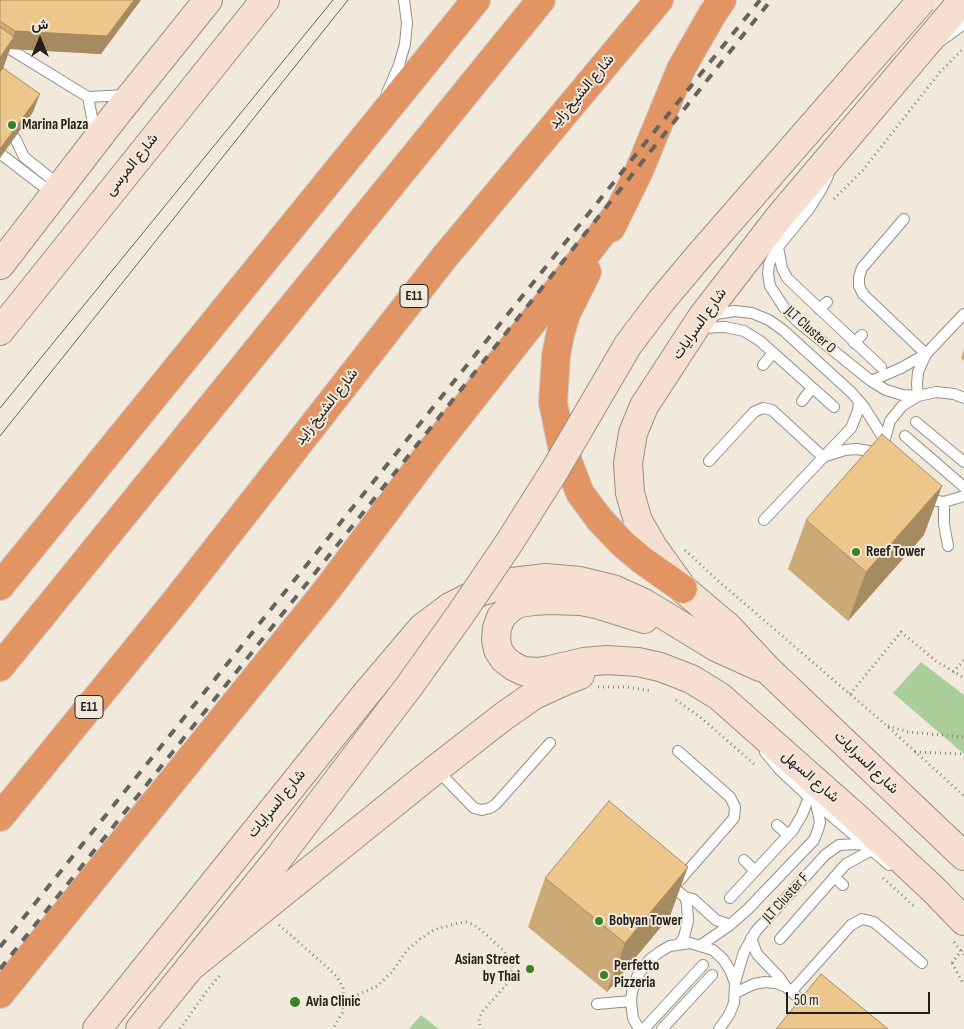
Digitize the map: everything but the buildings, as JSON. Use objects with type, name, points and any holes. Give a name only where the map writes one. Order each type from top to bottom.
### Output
[{"type":"highway","points":[[0,586],[476,0]]},
{"type":"highway","points":[[0,666],[541,0]]},
{"type":"highway","name":"شارع الشيخ زايد","points":[[0,817],[178,598],[443,259],[658,0]]},
{"type":"highway","points":[[683,589],[623,544],[589,507],[580,493],[562,446],[553,402],[553,380],[560,335],[576,291],[639,171],[681,69],[722,0]]},
{"type":"highway","points":[[0,994],[320,598],[426,458],[619,212]]},
{"type":"main road","points":[[2,257],[208,0]]},
{"type":"main road","name":"شارع المرسى","points":[[0,331],[265,0]]},
{"type":"main road","points":[[140,1029],[277,860],[410,685],[466,607],[555,470],[628,346],[662,300],[922,0]]},
{"type":"main road","name":"شارع السرايات","points":[[963,0],[781,215],[698,323],[644,406],[633,433],[628,463],[630,493],[638,521],[653,547],[683,589],[728,627],[768,670],[964,856]]},
{"type":"main road","name":"شارع السرايات","points":[[97,1029],[366,694],[422,628],[450,608],[480,592],[512,582],[546,578],[580,581],[614,589],[644,603],[738,658],[768,670]]},
{"type":"main road","points":[[638,662],[606,660],[584,662],[550,670],[524,671],[509,663],[498,650],[497,628],[501,617],[518,603],[565,600],[596,604],[692,631]]},
{"type":"main road","points":[[189,968],[504,716],[534,696],[567,680],[602,668],[638,662]]},
{"type":"main road","name":"شارع السهل","points":[[638,662],[660,667],[691,679],[719,696],[859,820],[928,901],[957,930]]},
{"type":"lane","points":[[374,124],[399,65],[405,44],[407,22],[404,0]]},
{"type":"lane","points":[[919,52],[943,40],[964,24]]},
{"type":"lane","points":[[0,43],[88,97],[133,94]]},
{"type":"lane","points":[[20,43],[25,58]]},
{"type":"lane","points":[[88,97],[96,141]]},
{"type":"lane","points":[[15,138],[24,157],[57,190]]},
{"type":"lane","name":"JLT Cluster O","points":[[839,147],[821,190],[809,209],[772,255],[768,274],[770,286],[798,322],[871,382],[886,390],[918,396]]},
{"type":"lane","points":[[2,155],[57,190]]},
{"type":"lane","points":[[904,219],[862,268],[859,286],[863,294],[926,354]]},
{"type":"lane","points":[[778,247],[779,258],[787,278],[823,305],[854,343],[881,368]]},
{"type":"lane","name":"JLT Cluster O","points":[[698,323],[718,312],[734,311],[752,313],[769,320],[783,330],[832,374],[859,402],[884,438]]},
{"type":"lane","points":[[871,382],[926,354],[964,314]]},
{"type":"lane","points":[[698,323],[744,331],[760,341],[834,407]]},
{"type":"lane","points":[[854,343],[862,335]]},
{"type":"lane","points":[[763,365],[773,353]]},
{"type":"lane","points":[[918,396],[916,384],[918,372],[926,354]]},
{"type":"lane","points":[[802,401],[812,388]]},
{"type":"lane","name":"JLT Cluster O","points":[[823,457],[857,449],[885,457],[884,438],[890,421],[902,406],[918,396],[936,392],[954,394],[964,398]]},
{"type":"lane","points":[[764,520],[851,428],[858,411],[859,402]]},
{"type":"lane","points":[[709,462],[754,412],[763,408],[772,410],[823,457]]},
{"type":"lane","points":[[916,422],[964,462]]},
{"type":"lane","points":[[905,436],[964,487]]},
{"type":"lane","points":[[916,497],[944,502],[964,496]]},
{"type":"lane","points":[[944,502],[944,524],[948,546]]},
{"type":"lane","points":[[752,726],[771,760],[812,800],[898,872],[928,901]]},
{"type":"lane","points":[[436,769],[474,808],[482,810],[496,804],[550,743]]},
{"type":"lane","points":[[673,887],[730,822],[735,812],[735,807],[730,798],[678,751]]},
{"type":"lane","points":[[730,898],[788,835],[812,800]]},
{"type":"lane","name":"JLT Cluster F","points":[[701,945],[730,925],[748,909],[814,840],[820,822],[812,800]]},
{"type":"lane","points":[[777,824],[788,835]]},
{"type":"lane","name":"JLT Cluster F","points":[[719,1029],[729,1016],[734,1003],[735,988],[744,952],[751,938],[762,924],[832,849],[839,845],[847,844],[868,848]]},
{"type":"lane","points":[[780,939],[806,917],[834,877],[846,864],[868,848]]},
{"type":"lane","points":[[744,860],[755,871]]},
{"type":"lane","points":[[659,875],[716,920],[730,925]]},
{"type":"lane","points":[[834,877],[843,885]]},
{"type":"lane","points":[[680,944],[688,921],[685,897]]},
{"type":"lane","points":[[789,989],[851,925],[862,919],[874,922],[922,963]]},
{"type":"lane","points":[[751,938],[757,954],[789,989],[819,1016]]},
{"type":"lane","points":[[639,1029],[633,1018],[631,1001],[637,977],[649,960],[661,951],[680,944],[701,945],[713,950],[723,959],[730,970],[735,988],[765,982],[776,983],[789,989]]},
{"type":"lane","points":[[644,1029],[703,965]]},
{"type":"lane","points":[[662,1029],[712,975]]},
{"type":"lane","points":[[597,1004],[631,1001]]},
{"type":"path","points":[[850,694],[902,632],[936,661],[964,678]]},
{"type":"path","points":[[952,672],[964,660]]},
{"type":"path","points":[[887,726],[922,734],[964,737]]},
{"type":"path","points":[[915,752],[964,754]]},
{"type":"path","points":[[858,856],[928,901]]},
{"type":"path","points":[[274,921],[337,977],[343,988],[344,1000],[342,1013],[333,1029]]},
{"type":"path","points":[[344,1000],[368,991],[385,980],[407,950],[434,930],[466,922],[481,930],[503,950],[512,966],[511,976],[507,984],[479,1018],[480,1029]]},
{"type":"path","points":[[957,930],[964,956]]},
{"type":"path","points":[[964,947],[952,963],[964,985]]},
{"type":"green space","points":[[921,662],[964,695],[964,754],[893,693]]},
{"type":"green space","points":[[421,1015],[439,1029],[409,1029]]},
{"type":"tram line","points":[[0,408],[333,0]]},
{"type":"tram line","points":[[0,436],[348,0]]},
{"type":"railway","points":[[0,947],[760,0]]},
{"type":"railway","points":[[0,969],[771,0]]},
{"type":"place","name":"Marina Plaza","points":[[12,125]]},
{"type":"place","name":"Reef Tower","points":[[856,552]]},
{"type":"place","name":"Bobyan Tower","points":[[599,921]]},
{"type":"place","name":"Asian Street by Thai","points":[[530,969]]},
{"type":"place","name":"Perfetto Pizzeria","points":[[604,975]]},
{"type":"place","name":"Avia Clinic","points":[[295,1002]]}]
